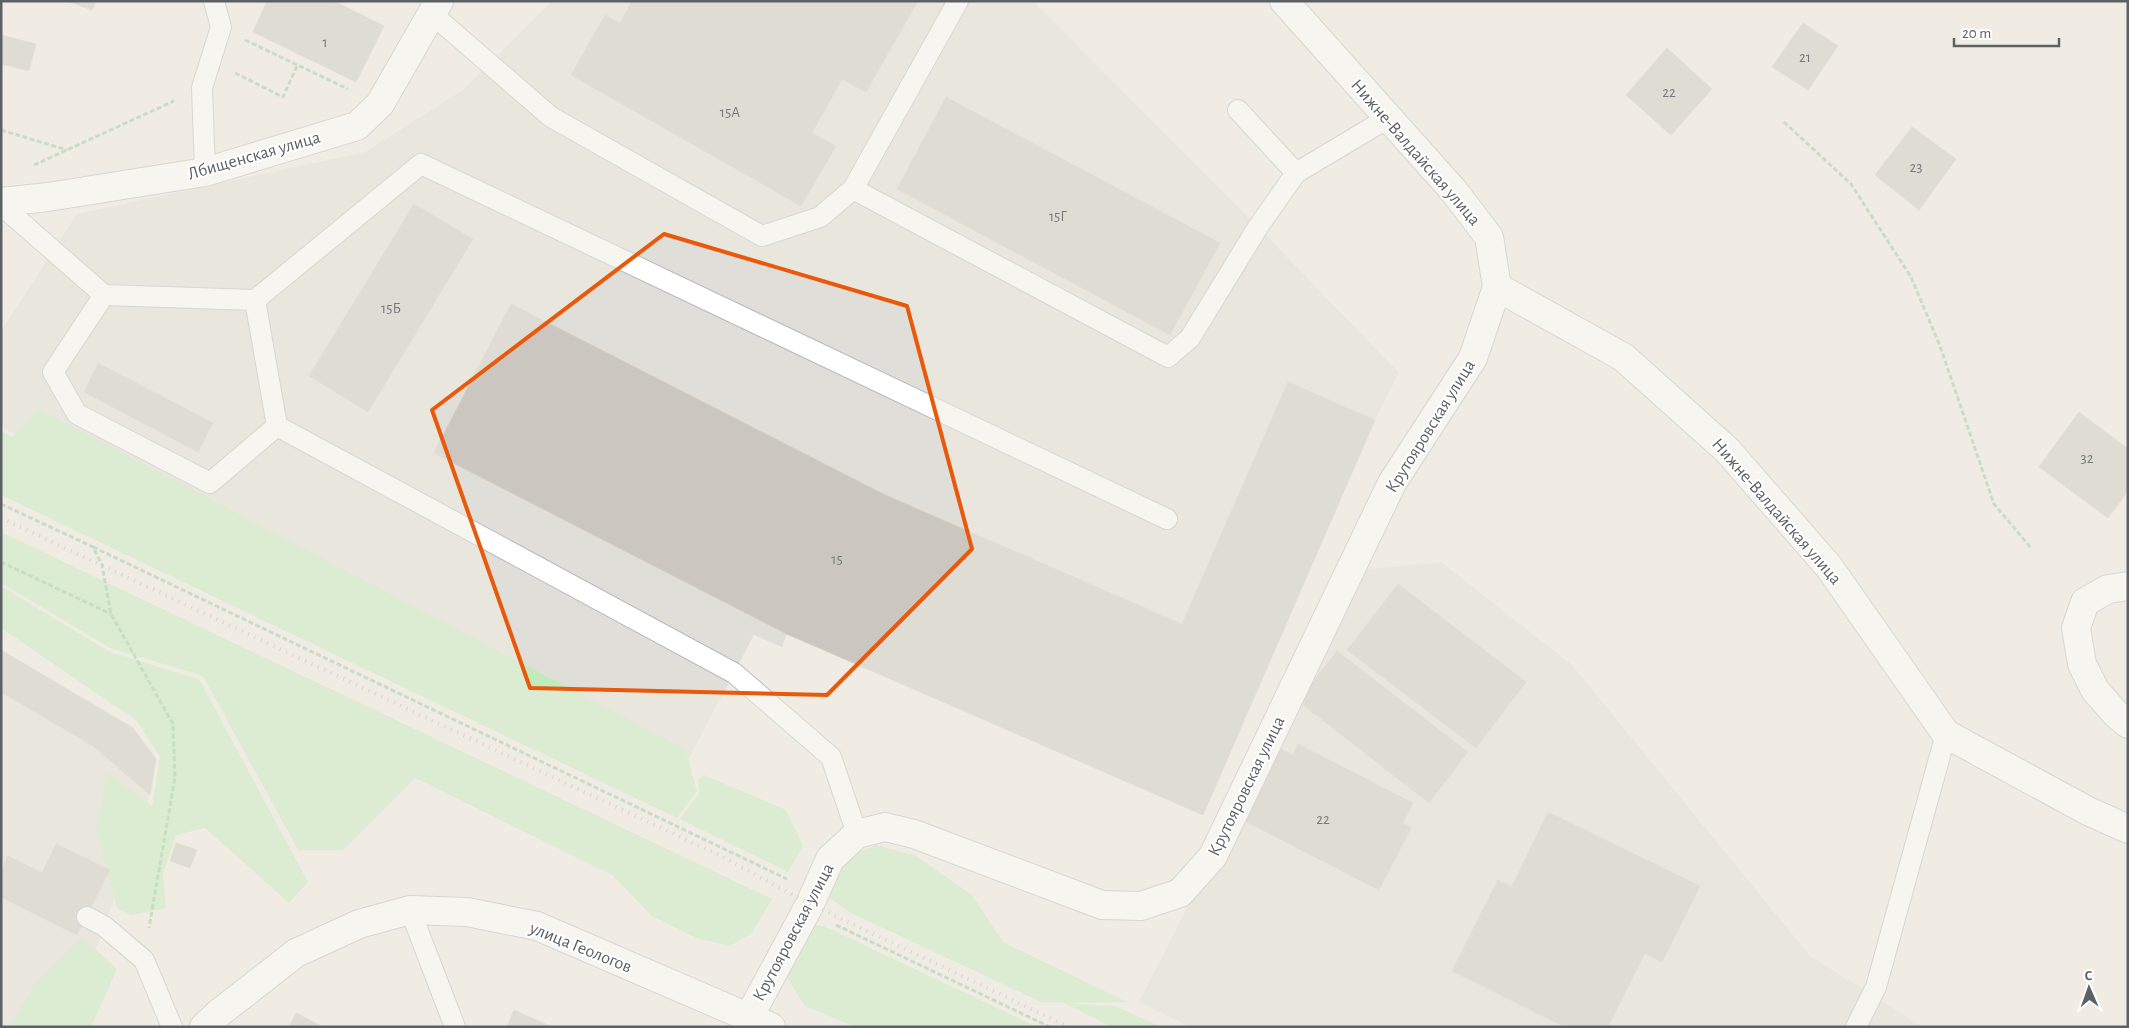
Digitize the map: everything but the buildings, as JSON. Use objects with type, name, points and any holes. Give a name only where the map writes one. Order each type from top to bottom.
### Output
[{"type":"street","name":"Нижне-Валдайская улица","points":[[1284,1],[1453,190],[1489,237],[1497,287],[1623,357],[1727,450],[1829,567],[1946,734],[2088,811],[2128,829]]},
{"type":"street","name":"Лбищенская улица","points":[[1,203],[205,172],[357,126],[380,104],[435,8]]},
{"type":"street","name":"Крутояровская улица","points":[[760,1022],[830,859],[857,834],[885,828],[914,834],[1102,905],[1141,906],[1180,893],[1213,856],[1392,483],[1473,358],[1497,287]]},
{"type":"street","points":[[2128,586],[2108,589],[2085,602],[2076,628],[2082,664],[2095,690],[2117,715],[2128,724]]},
{"type":"street","name":"улица Геологов","points":[[204,1027],[219,1013],[296,953],[359,924],[410,910],[467,912],[537,926],[760,1022]]},
{"type":"lane","points":[[205,172],[202,88],[221,27],[214,1]]},
{"type":"lane","points":[[435,8],[551,117],[762,236],[820,217],[853,189],[958,1]]},
{"type":"lane","points":[[1238,110],[1296,173]]},
{"type":"lane","points":[[853,189],[1168,357],[1190,338],[1258,226],[1296,173],[1388,118]]},
{"type":"lane","points":[[1,203],[104,295],[255,300],[422,164],[1167,519]]},
{"type":"lane","points":[[104,295],[54,372],[77,414],[210,483],[277,426]]},
{"type":"lane","points":[[255,300],[277,426]]},
{"type":"lane","points":[[277,426],[734,674],[831,757],[857,834]]},
{"type":"lane","points":[[1856,1027],[1876,987],[1946,734]]},
{"type":"lane","points":[[410,910],[455,1027]]},
{"type":"lane","points":[[86,917],[104,926],[144,960],[172,1027]]},
{"type":"path","points":[[221,27],[297,66],[380,104]]},
{"type":"path","points":[[211,60],[283,97],[297,66]]},
{"type":"path","points":[[27,168],[202,88]]},
{"type":"path","points":[[1784,122],[1851,184],[1911,278],[1940,346],[1994,504],[2032,549]]},
{"type":"path","points":[[1,130],[67,150]]},
{"type":"path","points":[[1,504],[93,547],[811,901],[1050,1027]]},
{"type":"path","points":[[93,547],[102,565],[111,614],[173,724],[174,777],[153,899]]},
{"type":"path","points":[[1,562],[111,614]]},
{"type":"highlighted area","points":[[664,234],[907,306],[972,549],[827,695],[530,688],[432,410]]},
{"type":"shaded area","points":[[552,1],[1033,1],[1258,227],[1399,373],[1375,420],[1203,815],[787,634],[782,647],[754,635],[680,775],[1,427],[1,331],[77,214],[365,152],[463,90]]},
{"type":"shaded area","points":[[1441,562],[1572,665],[1810,956],[1923,1027],[1190,1027],[1139,1002],[1360,570]]},
{"type":"shaded area","points":[[1,650],[133,728],[156,759],[150,795],[69,1027],[1,1027]]},
{"type":"green space","points":[[39,409],[685,749],[697,791],[677,818],[1,495],[1,431],[12,437]]},
{"type":"green space","points":[[1,532],[772,899],[752,933],[730,946],[696,938],[652,916],[612,875],[415,778],[343,850],[298,850],[203,676],[110,648],[1,583]]},
{"type":"green space","points":[[1,586],[110,652],[199,679],[308,882],[289,903],[205,828],[176,835],[163,873],[166,908],[131,915],[117,908],[96,827],[108,773],[152,806],[160,757],[137,721],[1,628]]},
{"type":"green space","points":[[704,775],[786,810],[803,846],[788,872],[680,819],[699,793],[698,780]]},
{"type":"green space","points":[[876,845],[916,856],[972,895],[1003,942],[1127,1002],[1066,1003],[1115,1006],[1161,1027],[1112,1027],[1062,1002],[1041,1002],[849,912],[827,896],[844,859]]},
{"type":"green space","points":[[810,925],[824,926],[1037,1027],[856,1027],[805,1006],[786,976]]},
{"type":"green space","points":[[82,937],[117,969],[91,1027],[10,1027],[34,985]]},
{"type":"railway","points":[[1,518],[723,857],[810,904],[1069,1027]]}]
